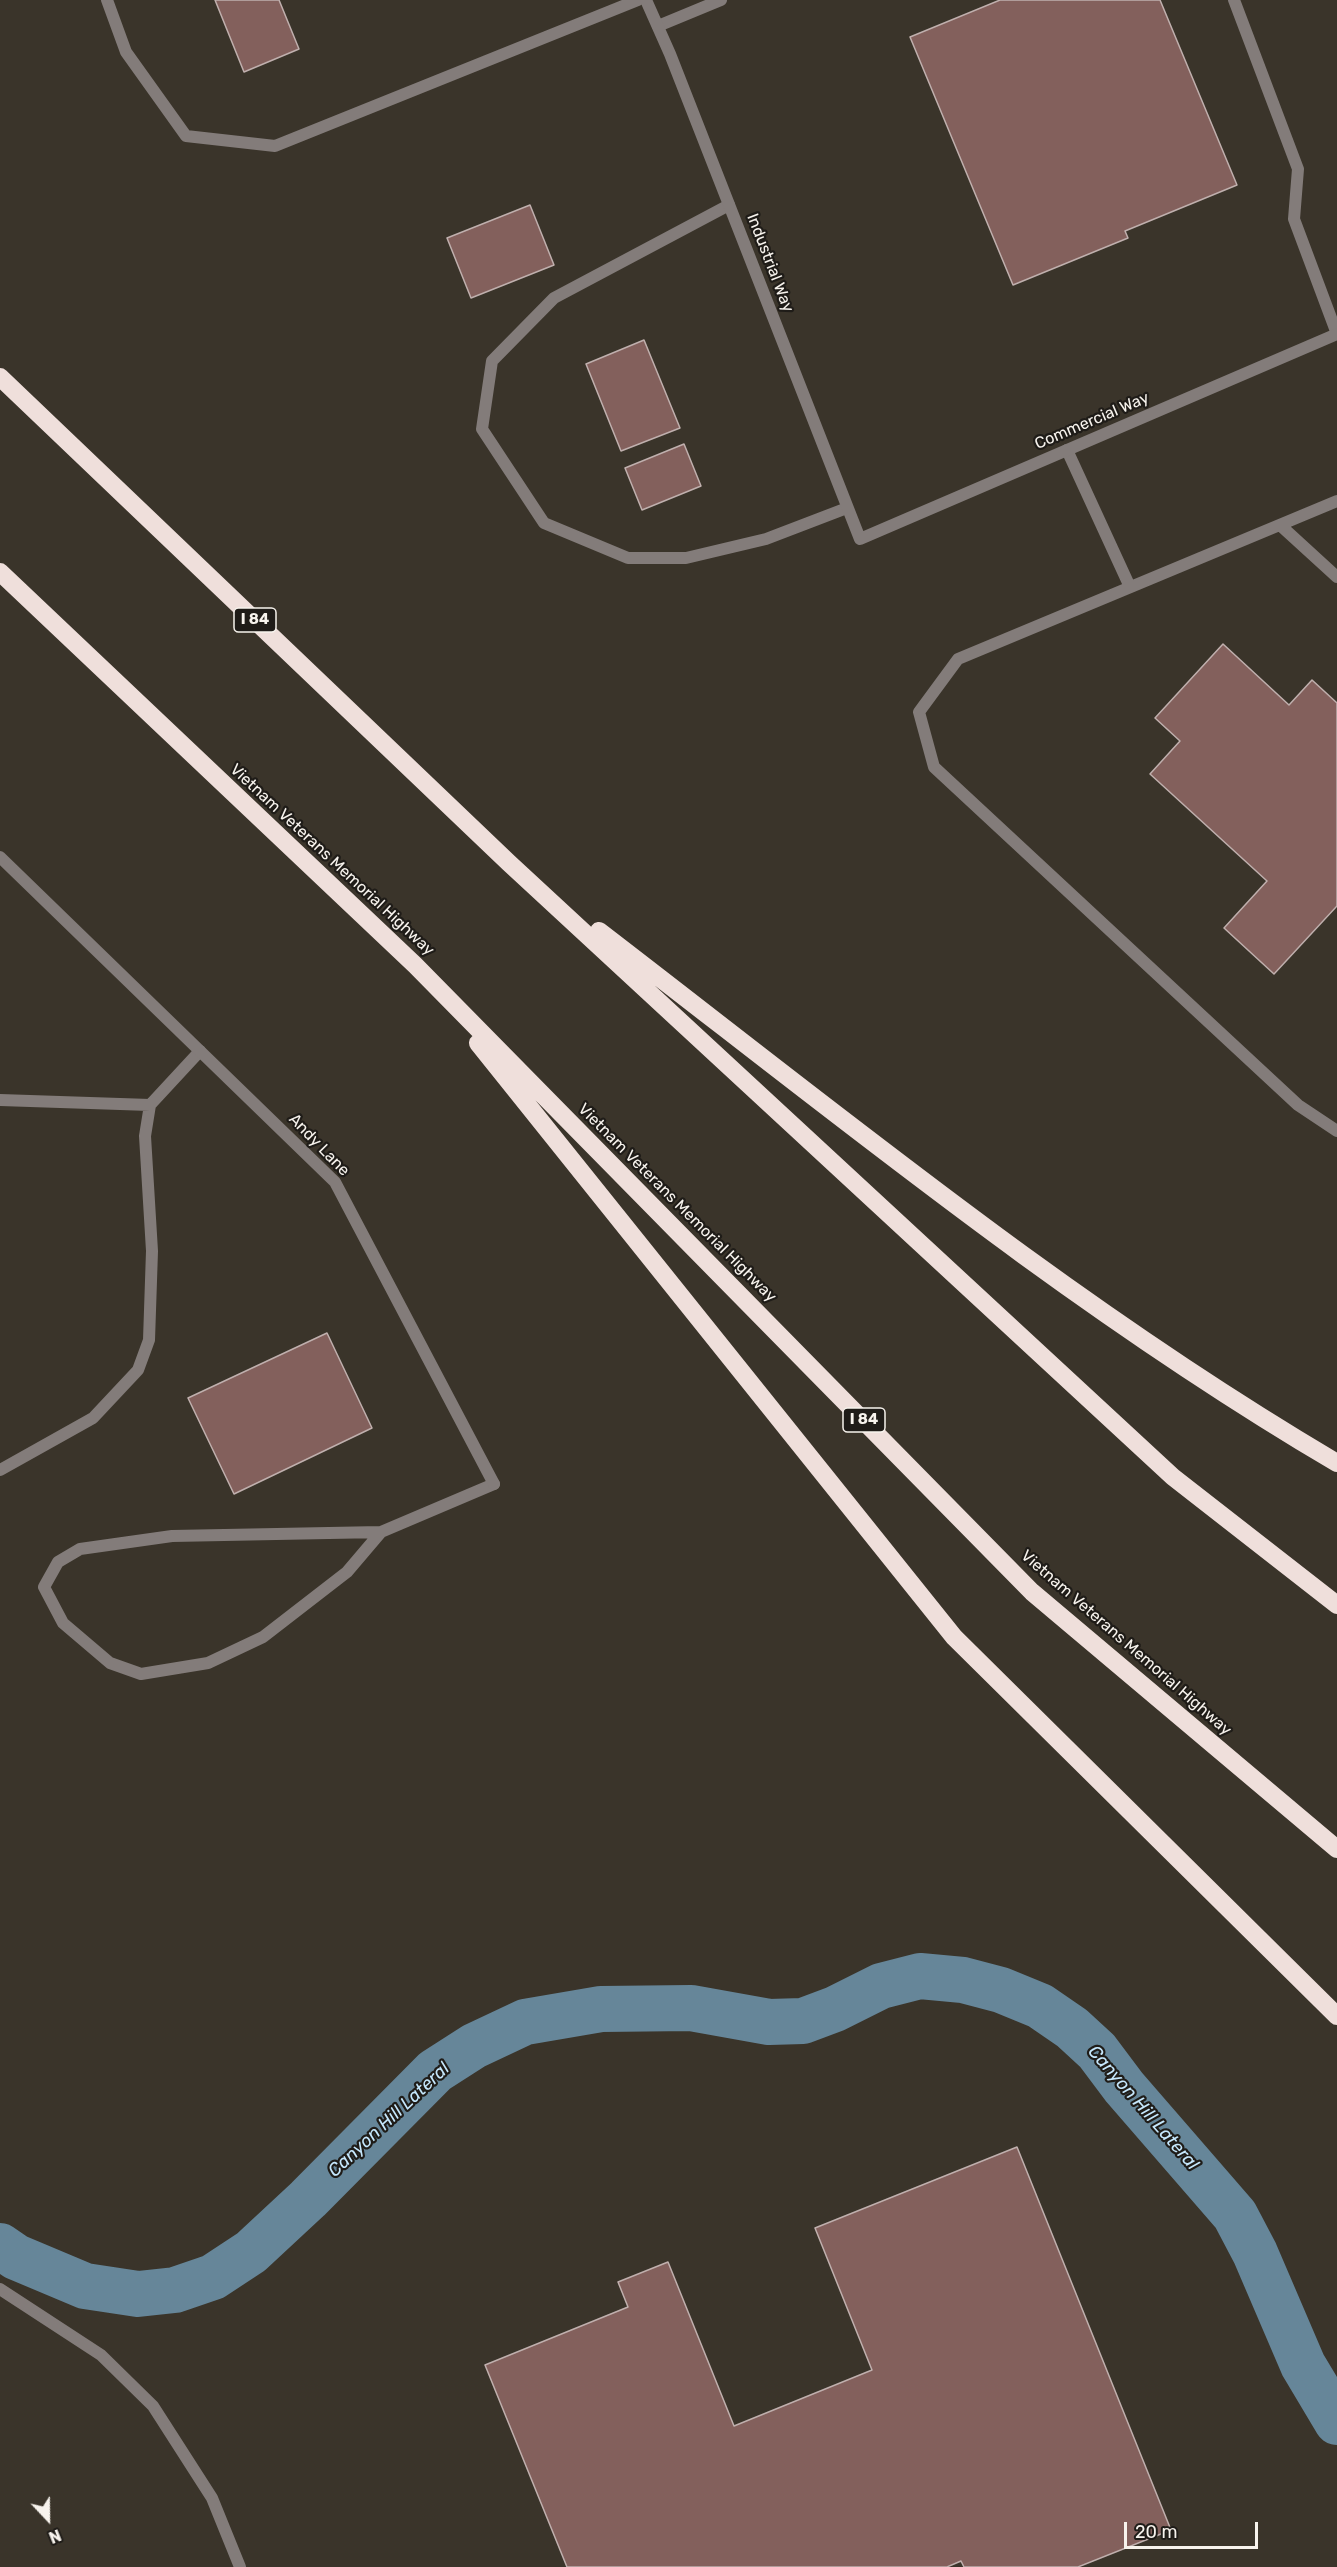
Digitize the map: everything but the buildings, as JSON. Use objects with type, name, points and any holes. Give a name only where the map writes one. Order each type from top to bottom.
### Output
[{"type":"highway","name":"I 84","points":[[0,377],[509,863],[1173,1477],[1337,1605]]},
{"type":"highway","name":"Vietnam Veterans Memorial Highway","points":[[0,572],[415,965],[1032,1592],[1337,1849]]},
{"type":"highway","points":[[509,863],[1042,1270],[1250,1412],[1337,1463]]},
{"type":"highway","points":[[415,965],[954,1637],[1337,2016]]},
{"type":"street","points":[[107,0],[126,52],[186,136],[275,146],[638,0]]},
{"type":"street","name":"Industrial Way","points":[[646,0],[860,539]]},
{"type":"street","points":[[658,26],[721,0]]},
{"type":"street","points":[[1234,0],[1298,169],[1294,219],[1337,334]]},
{"type":"street","points":[[729,205],[554,298],[492,361],[482,429],[544,523],[628,558],[686,558],[766,539],[847,508]]},
{"type":"street","name":"Commercial Way","points":[[860,539],[1337,334]]},
{"type":"street","points":[[1067,450],[1130,587]]},
{"type":"street","points":[[1337,501],[958,659],[919,712],[934,767],[1298,1105],[1337,1131]]},
{"type":"street","points":[[1280,525],[1337,577]]},
{"type":"street","name":"Andy Lane","points":[[0,857],[335,1182],[494,1484],[381,1532]]},
{"type":"street","points":[[0,1470],[93,1418],[138,1370],[149,1340],[152,1251],[145,1136],[150,1105],[200,1051]]},
{"type":"street","points":[[0,1100],[150,1105]]},
{"type":"street","points":[[381,1532],[347,1572],[263,1636],[208,1663],[141,1674],[110,1663],[63,1623],[44,1587],[58,1562],[80,1550],[172,1536],[381,1532]]},
{"type":"street","points":[[0,2289],[101,2355],[153,2406],[212,2498],[240,2567]]},
{"type":"waterway","name":"Canyon Hill Lateral","points":[[0,2246],[16,2257],[85,2286],[138,2294],[175,2290],[213,2277],[251,2252],[308,2199],[435,2071],[474,2046],[525,2022],[601,2009],[691,2008],[769,2022],[803,2021],[835,2009],[881,1986],[920,1976],[963,1980],[1001,1990],[1040,2006],[1072,2028],[1097,2051],[1124,2087],[1235,2215],[1255,2253],[1303,2365],[1337,2422]]}]
